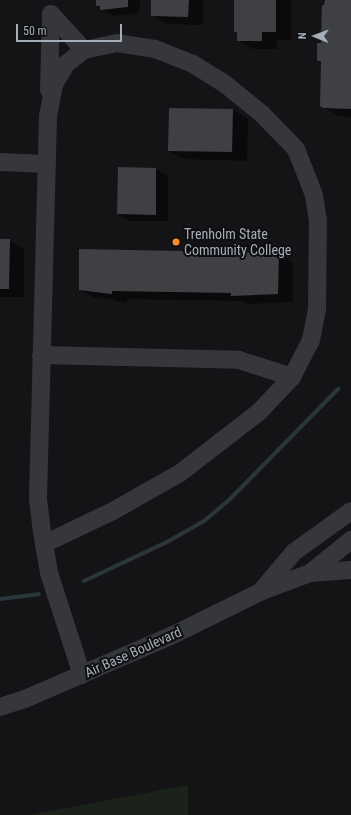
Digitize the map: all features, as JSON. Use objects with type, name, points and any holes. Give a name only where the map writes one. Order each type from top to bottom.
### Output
[{"type":"street","points":[[82,675],[49,573],[38,499],[51,14],[84,50]]},
{"type":"street","points":[[44,544],[113,511],[180,473],[259,412],[292,377],[311,340],[317,310],[318,221],[314,195],[296,149],[262,114],[225,84],[193,64],[155,49],[117,43],[84,50],[66,64],[54,85],[48,116]]},
{"type":"street","points":[[0,162],[47,164]]},
{"type":"street","points":[[41,355],[239,360],[292,377]]},
{"type":"street","name":"Air Base Boulevard","points":[[262,591],[294,552],[351,511]]},
{"type":"street","name":"Air Base Boulevard","points":[[0,707],[82,675],[173,635],[262,591],[310,573],[351,540]]},
{"type":"street","points":[[310,573],[351,570]]},
{"type":"shaded area","points":[[188,785],[188,815],[29,815]]},
{"type":"building","points":[[96,0],[128,0],[128,7],[100,10],[100,6],[96,6]]},
{"type":"building","points":[[151,0],[189,0],[188,17],[151,16]]},
{"type":"building","points":[[234,0],[276,0],[276,32],[262,32],[262,41],[237,41],[237,32],[234,32]]},
{"type":"building","points":[[325,0],[351,0],[351,109],[323,108],[320,106],[321,61],[317,61],[317,43],[321,43],[322,5],[324,5]]},
{"type":"building","points":[[169,108],[233,109],[232,152],[168,151]]},
{"type":"building","points":[[118,167],[156,168],[156,215],[117,214]]},
{"type":"building","points":[[0,239],[10,239],[9,289],[0,289]]},
{"type":"building","points":[[79,249],[279,253],[278,294],[231,296],[231,293],[112,291],[112,294],[79,290]]},
{"type":"waterway","points":[[84,581],[167,542],[204,521],[229,500],[338,389]]},
{"type":"waterway","points":[[0,599],[39,594]]},
{"type":"place","name":"Trenholm State Community College","points":[[176,242]]}]
